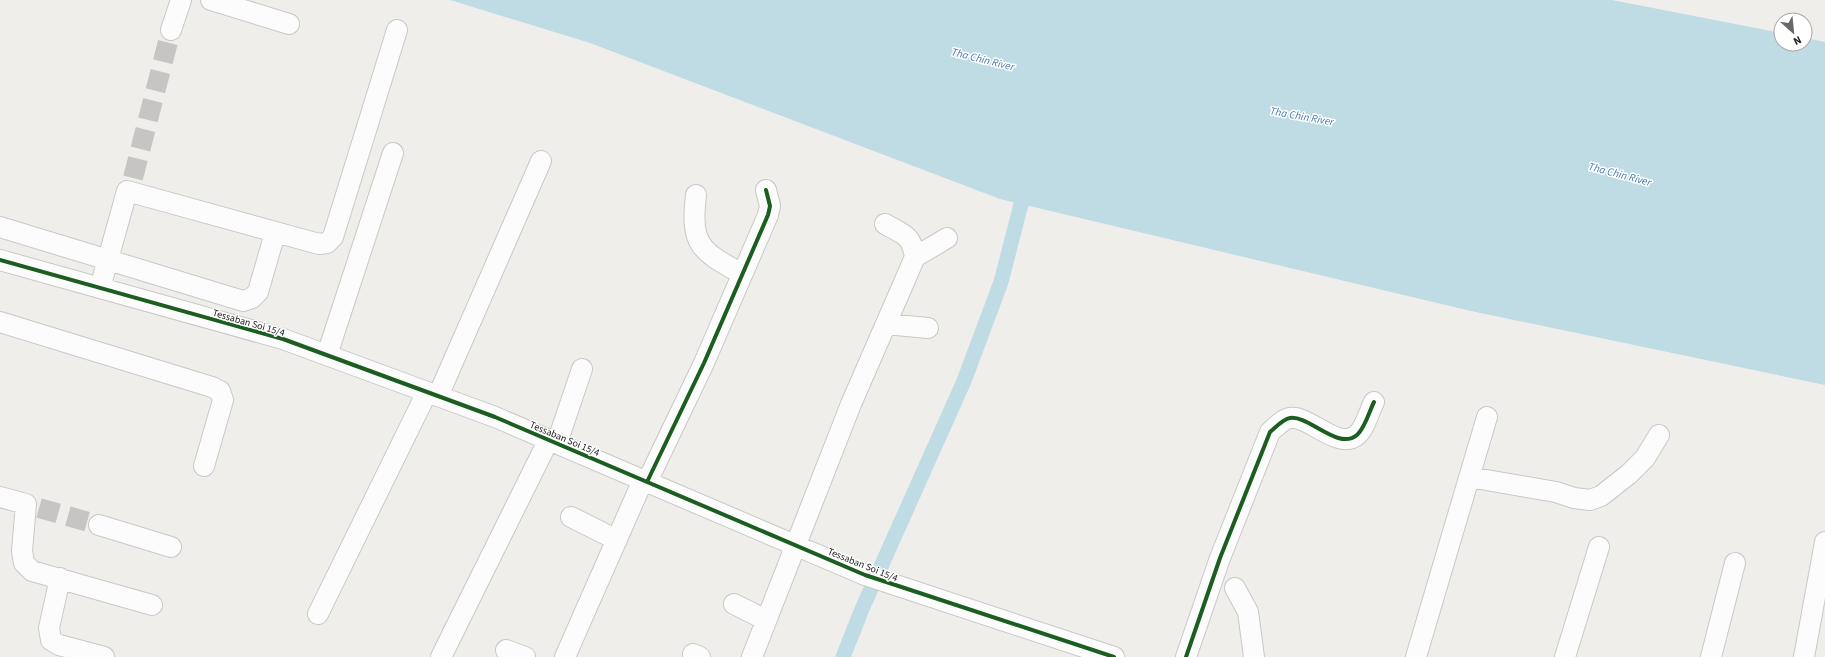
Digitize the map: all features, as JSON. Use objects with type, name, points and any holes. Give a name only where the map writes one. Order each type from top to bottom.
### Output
[{"type":"street","points":[[171,30],[181,0]]},
{"type":"street","points":[[211,0],[289,24]]},
{"type":"street","points":[[100,288],[130,185],[275,233],[319,244],[327,243],[333,237],[397,30]]},
{"type":"street","points":[[327,355],[393,153]]},
{"type":"street","points":[[318,614],[432,394],[541,161]]},
{"type":"street","points":[[565,657],[617,540],[704,363],[768,215],[770,206],[766,190]]},
{"type":"street","points":[[696,195],[694,226],[703,248],[711,256],[742,274]]},
{"type":"street","points":[[885,224],[907,237],[912,244],[915,257]]},
{"type":"street","points":[[0,227],[243,301],[252,298],[258,292],[275,233]]},
{"type":"street","points":[[752,657],[852,404],[915,257],[947,238]]},
{"type":"street","name":"Tessaban Soi 15/4","points":[[2,267],[100,288],[283,339],[432,394],[553,441],[796,544],[865,575],[1114,657]]},
{"type":"street","points":[[0,322],[212,387],[220,391],[223,400],[204,466]]},
{"type":"street","points":[[886,324],[928,328]]},
{"type":"street","points":[[441,657],[553,441],[582,369]]},
{"type":"street","points":[[1186,657],[1220,558],[1270,432],[1279,424],[1290,418],[1300,420],[1331,435],[1344,439],[1356,436],[1362,428],[1374,402]]},
{"type":"street","points":[[1416,657],[1487,417]]},
{"type":"street","points":[[1469,477],[1556,492],[1574,498],[1590,500],[1601,496],[1629,474],[1645,458],[1659,435]]},
{"type":"street","points":[[0,497],[33,506],[22,551],[24,563],[32,571],[152,605]]},
{"type":"street","points":[[571,517],[617,540]]},
{"type":"street","points":[[99,525],[171,547]]},
{"type":"street","points":[[1804,657],[1825,542]]},
{"type":"street","points":[[1565,657],[1599,548]]},
{"type":"street","points":[[1711,657],[1735,563]]},
{"type":"street","points":[[60,578],[49,628],[51,640],[59,645],[104,657]]},
{"type":"street","points":[[1235,588],[1248,612],[1254,657]]},
{"type":"street","points":[[734,604],[766,620]]},
{"type":"street","points":[[506,650],[525,657]]},
{"type":"water","name":"Tha Chin River","points":[[450,0],[1612,0],[1773,31],[1773,52],[1813,52],[1813,40],[1825,42],[1825,385],[1471,311],[1000,199],[590,43]]},
{"type":"waterway","points":[[843,657],[862,609],[964,381],[1001,282],[1026,185]]},
{"type":"tunnel","points":[[133,178],[171,30]]},
{"type":"tunnel","points":[[39,508],[99,525]]},
{"type":"cycle path","points":[[647,482],[704,363],[768,215],[770,206],[766,190]]},
{"type":"cycle path","points":[[0,260],[283,339],[495,417],[865,575],[1114,657]]},
{"type":"cycle path","points":[[1186,657],[1220,558],[1270,432],[1285,420],[1290,418],[1306,422],[1332,436],[1341,439],[1349,439],[1360,432],[1367,420],[1374,402]]}]
